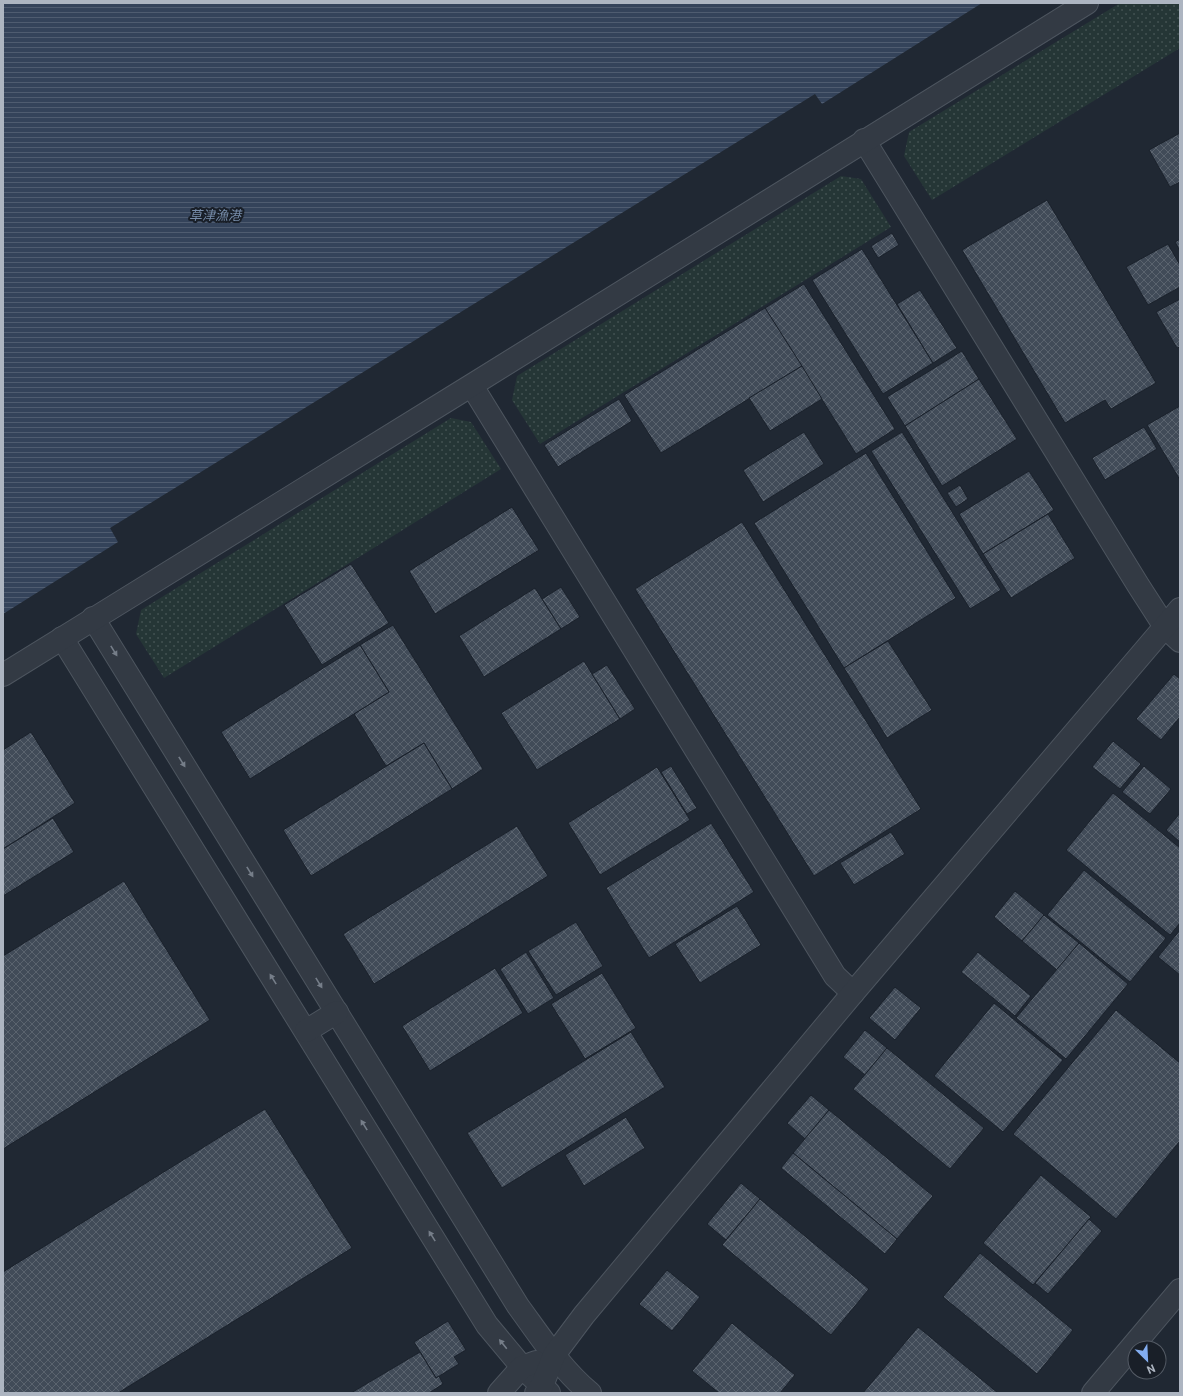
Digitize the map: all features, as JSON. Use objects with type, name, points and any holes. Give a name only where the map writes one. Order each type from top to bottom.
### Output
[{"type":"street","points":[[3,674],[472,386],[864,140],[1087,3]]},
{"type":"street","points":[[864,140],[1138,585],[1173,634]]},
{"type":"street","points":[[472,386],[835,976],[853,993]]},
{"type":"street","points":[[542,1391],[554,1355],[584,1315],[853,993],[1173,634],[1180,609]]},
{"type":"street","points":[[93,618],[518,1306],[554,1355],[582,1387],[590,1393]]},
{"type":"street","points":[[62,638],[488,1325],[542,1391]]},
{"type":"street","points":[[306,1032],[337,1012]]},
{"type":"street","points":[[1093,1393],[1180,1290]]},
{"type":"street","points":[[499,1393],[522,1367],[554,1355]]},
{"type":"shaded area","points":[[1120,3],[1180,3],[1180,48],[932,200],[904,156],[909,132]]},
{"type":"shaded area","points":[[841,176],[861,179],[891,227],[540,444],[512,400],[517,376]]},
{"type":"shaded area","points":[[451,418],[471,422],[501,469],[164,678],[136,634],[141,610]]},
{"type":"water","name":"草津漁港","points":[[3,3],[982,3],[822,104],[815,94],[110,528],[118,542],[3,614]]},
{"type":"building","points":[[1180,133],[1180,182],[1170,187],[1149,150]]},
{"type":"building","points":[[1047,200],[1156,383],[1111,409],[1105,400],[1065,423],[962,250]]},
{"type":"building","points":[[892,233],[899,245],[878,258],[871,246]]},
{"type":"building","points":[[1180,239],[1180,251],[1175,242]]},
{"type":"building","points":[[1168,244],[1180,265],[1180,287],[1148,305],[1126,267]]},
{"type":"building","points":[[862,249],[933,363],[883,394],[812,280]]},
{"type":"building","points":[[804,284],[895,429],[856,454],[765,308]]},
{"type":"building","points":[[920,290],[957,348],[933,363],[897,304]]},
{"type":"building","points":[[1180,299],[1180,347],[1177,348],[1156,312]]},
{"type":"building","points":[[765,308],[802,366],[661,453],[624,395]]},
{"type":"building","points":[[962,351],[979,379],[905,426],[887,397]]},
{"type":"building","points":[[802,366],[822,399],[770,431],[749,398]]},
{"type":"building","points":[[979,379],[1017,439],[942,486],[905,426]]},
{"type":"building","points":[[619,399],[632,421],[558,467],[544,445]]},
{"type":"building","points":[[1180,406],[1180,480],[1147,425]]},
{"type":"building","points":[[1144,427],[1157,449],[1105,480],[1092,458]]},
{"type":"building","points":[[804,432],[824,464],[763,502],[743,470]]},
{"type":"building","points":[[902,432],[1001,590],[970,609],[871,451]]},
{"type":"building","points":[[866,453],[956,598],[844,668],[754,523]]},
{"type":"building","points":[[1029,471],[1054,510],[983,554],[959,514]]},
{"type":"building","points":[[960,485],[968,499],[956,507],[947,493]]},
{"type":"building","points":[[512,507],[539,550],[435,614],[409,571]]},
{"type":"building","points":[[1048,514],[1075,558],[1011,598],[983,554]]},
{"type":"building","points":[[742,522],[921,809],[814,876],[635,589]]},
{"type":"building","points":[[351,564],[389,623],[322,665],[284,605]]},
{"type":"building","points":[[561,587],[580,617],[561,629],[542,599]]},
{"type":"building","points":[[535,588],[561,629],[484,677],[459,636]]},
{"type":"building","points":[[393,625],[483,769],[452,789],[424,743],[386,766],[354,714],[389,692],[360,645]]},
{"type":"building","points":[[888,641],[932,710],[887,738],[844,668]]},
{"type":"building","points":[[360,645],[389,692],[250,779],[221,732]]},
{"type":"building","points":[[584,661],[620,719],[537,770],[501,713]]},
{"type":"building","points":[[607,665],[635,709],[620,719],[592,674]]},
{"type":"building","points":[[1174,674],[1180,679],[1180,717],[1161,740],[1136,719]]},
{"type":"building","points":[[31,732],[75,803],[3,849],[3,750]]},
{"type":"building","points":[[1113,741],[1141,764],[1120,789],[1092,767]]},
{"type":"building","points":[[424,743],[452,789],[311,876],[283,830]]},
{"type":"building","points":[[671,766],[697,808],[687,814],[661,772]]},
{"type":"building","points":[[1144,766],[1171,789],[1150,814],[1122,792]]},
{"type":"building","points":[[657,767],[690,820],[600,875],[568,823]]},
{"type":"building","points":[[1113,793],[1180,848],[1180,923],[1170,935],[1066,850]]},
{"type":"building","points":[[1180,813],[1180,842],[1166,830]]},
{"type":"building","points":[[53,818],[74,852],[3,896],[3,849]]},
{"type":"building","points":[[711,823],[754,892],[649,958],[606,888]]},
{"type":"building","points":[[517,826],[548,876],[374,984],[343,934]]},
{"type":"building","points":[[891,832],[905,854],[854,885],[840,863]]},
{"type":"building","points":[[1084,870],[1166,938],[1130,982],[1047,915]]},
{"type":"building","points":[[124,881],[210,1020],[3,1149],[3,956]]},
{"type":"building","points":[[1015,891],[1044,915],[1022,941],[994,917]]},
{"type":"building","points":[[737,906],[761,945],[700,983],[675,944]]},
{"type":"building","points":[[1044,915],[1079,943],[1057,970],[1022,941]]},
{"type":"building","points":[[576,922],[603,966],[556,995],[528,951]]},
{"type":"building","points":[[1180,930],[1180,975],[1158,957]]},
{"type":"building","points":[[1079,943],[1128,984],[1066,1059],[1016,1018]]},
{"type":"building","points":[[526,952],[554,998],[528,1014],[500,969]]},
{"type":"building","points":[[978,952],[1031,996],[1015,1016],[961,972]]},
{"type":"building","points":[[495,968],[523,1013],[430,1071],[402,1026]]},
{"type":"building","points":[[602,973],[636,1028],[585,1059],[551,1004]]},
{"type":"building","points":[[895,987],[921,1008],[895,1040],[869,1018]]},
{"type":"building","points":[[994,1003],[1063,1060],[1003,1132],[934,1076]]},
{"type":"building","points":[[1116,1010],[1180,1063],[1180,1141],[1116,1219],[1013,1134]]},
{"type":"building","points":[[865,1030],[887,1048],[865,1075],[843,1057]]},
{"type":"building","points":[[631,1032],[665,1087],[502,1188],[467,1133]]},
{"type":"building","points":[[887,1048],[984,1128],[950,1169],[853,1089]]},
{"type":"building","points":[[811,1095],[829,1110],[805,1139],[787,1123]]},
{"type":"building","points":[[265,1109],[352,1248],[118,1393],[3,1393],[3,1272]]},
{"type":"building","points":[[829,1110],[933,1196],[897,1239],[793,1153]]},
{"type":"building","points":[[626,1117],[645,1148],[584,1186],[565,1155]]},
{"type":"building","points":[[793,1153],[897,1239],[885,1254],[781,1168]]},
{"type":"building","points":[[1041,1175],[1091,1217],[1033,1285],[983,1243]]},
{"type":"building","points":[[741,1183],[760,1199],[726,1240],[707,1224]]},
{"type":"building","points":[[760,1199],[869,1289],[831,1335],[722,1245]]},
{"type":"building","points":[[1089,1219],[1102,1231],[1048,1294],[1035,1283]]},
{"type":"building","points":[[980,1253],[1073,1330],[1037,1374],[943,1297]]},
{"type":"building","points":[[667,1270],[700,1297],[672,1331],[639,1304]]},
{"type":"building","points":[[448,1321],[466,1350],[454,1357],[459,1364],[436,1378],[414,1342]]},
{"type":"building","points":[[732,1323],[795,1375],[780,1393],[719,1393],[692,1371]]},
{"type":"building","points":[[918,1327],[998,1393],[863,1393]]},
{"type":"building","points":[[420,1352],[436,1378],[439,1376],[443,1384],[429,1393],[351,1393]]}]
